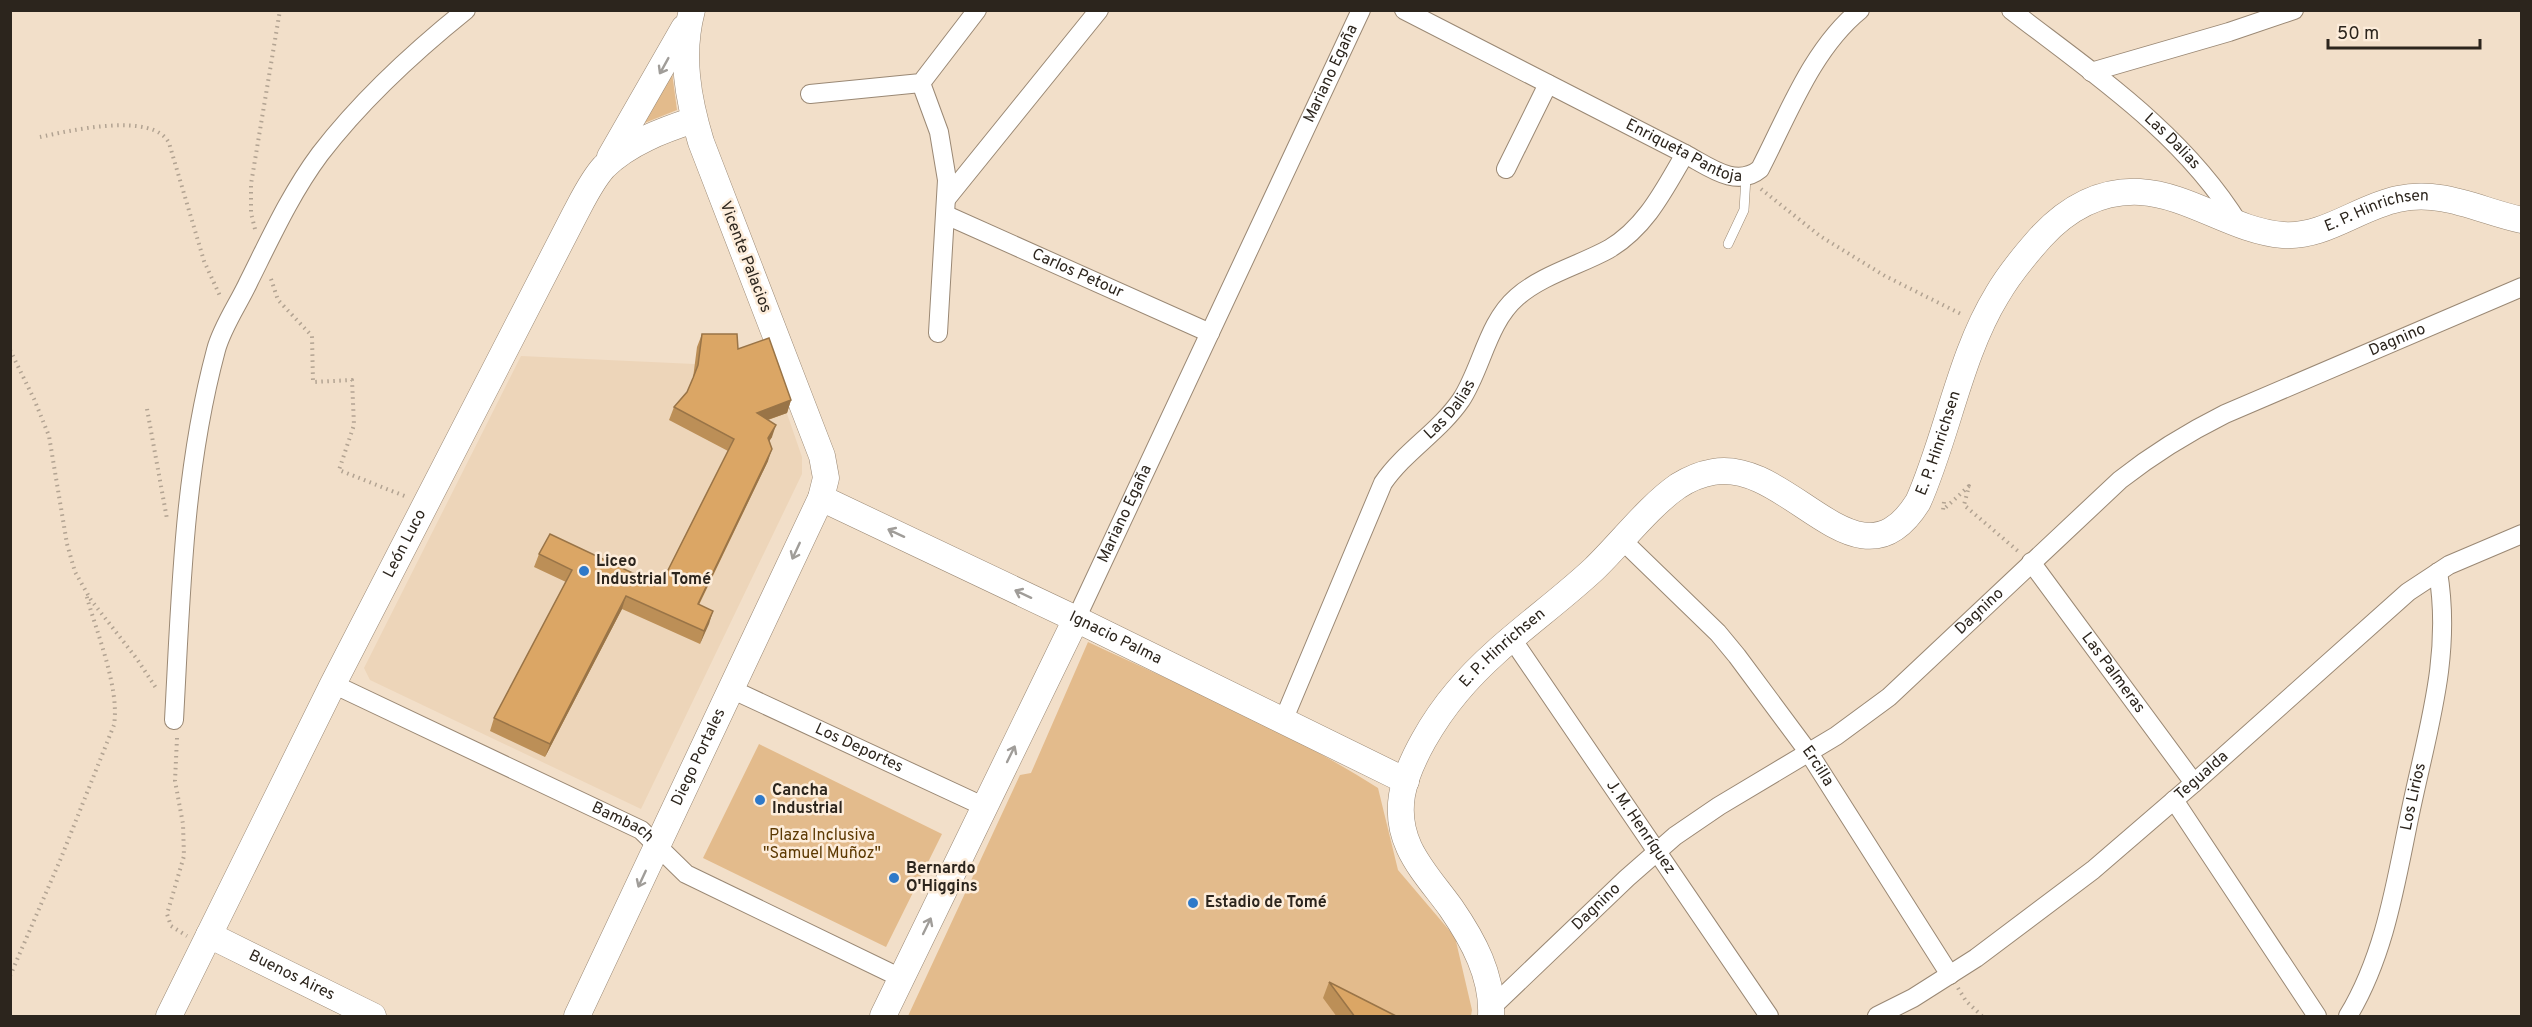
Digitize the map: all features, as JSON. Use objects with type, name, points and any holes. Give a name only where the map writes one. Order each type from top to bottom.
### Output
[{"type":"main road","name":"Vicente Palacios","points":[[692,12],[688,32],[686,70],[694,120],[822,456],[826,478],[821,498]]},
{"type":"main road","points":[[603,168],[650,90],[692,12]]},
{"type":"main road","name":"León Luco","points":[[169,1017],[333,684],[574,214],[603,168],[639,143],[658,133],[694,120]]},
{"type":"main road","name":"E. P. Hinrichsen","points":[[1406,781],[1432,727],[1456,693],[1492,655],[1569,591],[1677,488],[1701,475],[1729,471],[1743,472],[1770,483],[1814,513],[1849,532],[1869,537],[1890,532],[1906,519],[1918,502],[1982,324],[1996,295],[2026,254],[2064,214],[2096,198],[2128,192],[2157,195],[2270,233],[2314,232],[2385,202],[2413,196],[2451,199],[2522,220]]},
{"type":"main road","name":"Ignacio Palma","points":[[821,498],[1076,619],[1406,781]]},
{"type":"main road","name":"Diego Portales","points":[[577,1017],[821,498]]},
{"type":"main road","name":"Mariano Egaña","points":[[883,1017],[1076,619]]},
{"type":"main road","points":[[1406,781],[1401,824],[1408,850],[1451,908],[1476,949],[1487,978],[1491,1012]]},
{"type":"main road","name":"Buenos Aires","points":[[209,935],[373,1017]]},
{"type":"street","points":[[174,720],[183,555],[192,462],[216,348],[276,224],[320,154],[384,82],[466,10]]},
{"type":"street","points":[[810,94],[921,83],[977,10]]},
{"type":"street","points":[[947,206],[1099,10]]},
{"type":"street","name":"Mariano Egaña","points":[[1076,619],[1361,10]]},
{"type":"street","name":"Enriqueta Pantoja","points":[[1404,10],[1728,176],[1746,177]]},
{"type":"street","points":[[1746,177],[1760,169],[1819,57],[1832,39],[1860,10]]},
{"type":"street","name":"Las Dalias","points":[[2011,10],[2091,72],[2186,152],[2210,180],[2239,224]]},
{"type":"street","points":[[2091,72],[2218,36],[2294,10]]},
{"type":"street","points":[[921,83],[939,132],[944,156],[947,206],[938,333]]},
{"type":"street","points":[[1506,169],[1548,84]]},
{"type":"street","name":"Las Dalias","points":[[1283,721],[1383,483],[1403,457],[1433,432],[1461,400],[1503,313],[1526,290],[1610,248],[1635,229],[1660,198],[1684,154]]},
{"type":"street","name":"Carlos Petour","points":[[947,206],[1210,333]]},
{"type":"street","name":"Dagnino","points":[[1491,1012],[1657,852],[1719,806],[1836,736],[1888,697],[2120,480],[2159,451],[2195,429],[2253,402],[2519,290]]},
{"type":"street","name":"Tegualda","points":[[1877,1017],[1950,975],[2052,903],[2194,783],[2408,592],[2438,572],[2522,534]]},
{"type":"street","name":"Ercilla","points":[[1622,540],[1718,633],[1809,753],[1950,975]]},
{"type":"street","name":"Las Palmeras","points":[[2031,562],[2194,783]]},
{"type":"street","name":"Los Lirios","points":[[2348,1017],[2371,975],[2385,930],[2438,680],[2444,621],[2438,572]]},
{"type":"street","name":"J. M. Henríquez","points":[[1512,639],[1768,1017]]},
{"type":"street","name":"Bambach","points":[[333,684],[641,830],[686,874],[901,978]]},
{"type":"street","name":"Los Deportes","points":[[731,689],[986,807]]},
{"type":"street","points":[[2174,800],[2316,1017]]},
{"type":"lane","points":[[1728,244],[1744,210],[1746,177]]},
{"type":"path","points":[[280,10],[251,184],[251,213],[262,255],[278,300],[312,336],[313,382],[352,380],[354,425],[339,470],[426,504]]},
{"type":"path","points":[[40,137],[117,125],[155,130],[164,134],[169,142],[204,261],[218,288],[222,305]]},
{"type":"path","name":"Enriqueta Pantoja","points":[[1746,177],[1820,236],[1885,276],[1982,324]]},
{"type":"path","points":[[10,350],[49,436],[69,551],[75,572],[85,591],[157,689]]},
{"type":"path","points":[[147,410],[165,515],[183,555]]},
{"type":"path","points":[[1944,499],[1943,510],[1969,486],[1964,505],[2031,562]]},
{"type":"path","points":[[10,976],[61,858],[114,725],[116,703],[114,693],[85,591]]},
{"type":"path","points":[[174,720],[178,742],[176,796],[185,838],[180,873],[166,914],[176,930],[192,938],[185,953],[198,958]]},
{"type":"path","points":[[1950,975],[1966,1001],[1982,1017]]},
{"type":"shaded area","name":"Liceo Industrial Tomé","points":[[765,350],[802,457],[802,474],[641,809],[370,680],[364,668],[521,356],[716,365]]},
{"type":"green space","points":[[671,65],[677,110],[637,126]]},
{"type":"green space","name":"Estadio de Tomé","points":[[1088,642],[1272,728],[1378,788],[1398,870],[1455,937],[1472,1010],[1471,1016],[908,1016],[1020,775],[1031,773]]},
{"type":"green space","name":"Plaza Inclusiva \"Samuel Muñoz\"","points":[[759,744],[942,834],[886,947],[703,858]]},
{"type":"building","name":"Liceo Industrial Tomé","points":[[702,334],[737,334],[738,349],[769,338],[791,400],[757,413],[776,425],[768,438],[772,449],[698,604],[713,611],[704,631],[626,596],[550,744],[494,718],[572,570],[539,554],[550,534],[660,586],[734,439],[674,407],[687,392],[698,365]]},
{"type":"building","points":[[1329,982],[1398,1017],[1355,1017]]},
{"type":"place","name":"Liceo Industrial Tomé","points":[[584,571]]},
{"type":"place","name":"Cancha Industrial","points":[[760,800]]},
{"type":"place","name":"Bernardo O'Higgins","points":[[894,878]]},
{"type":"place","name":"Estadio de Tomé","points":[[1193,903]]}]
